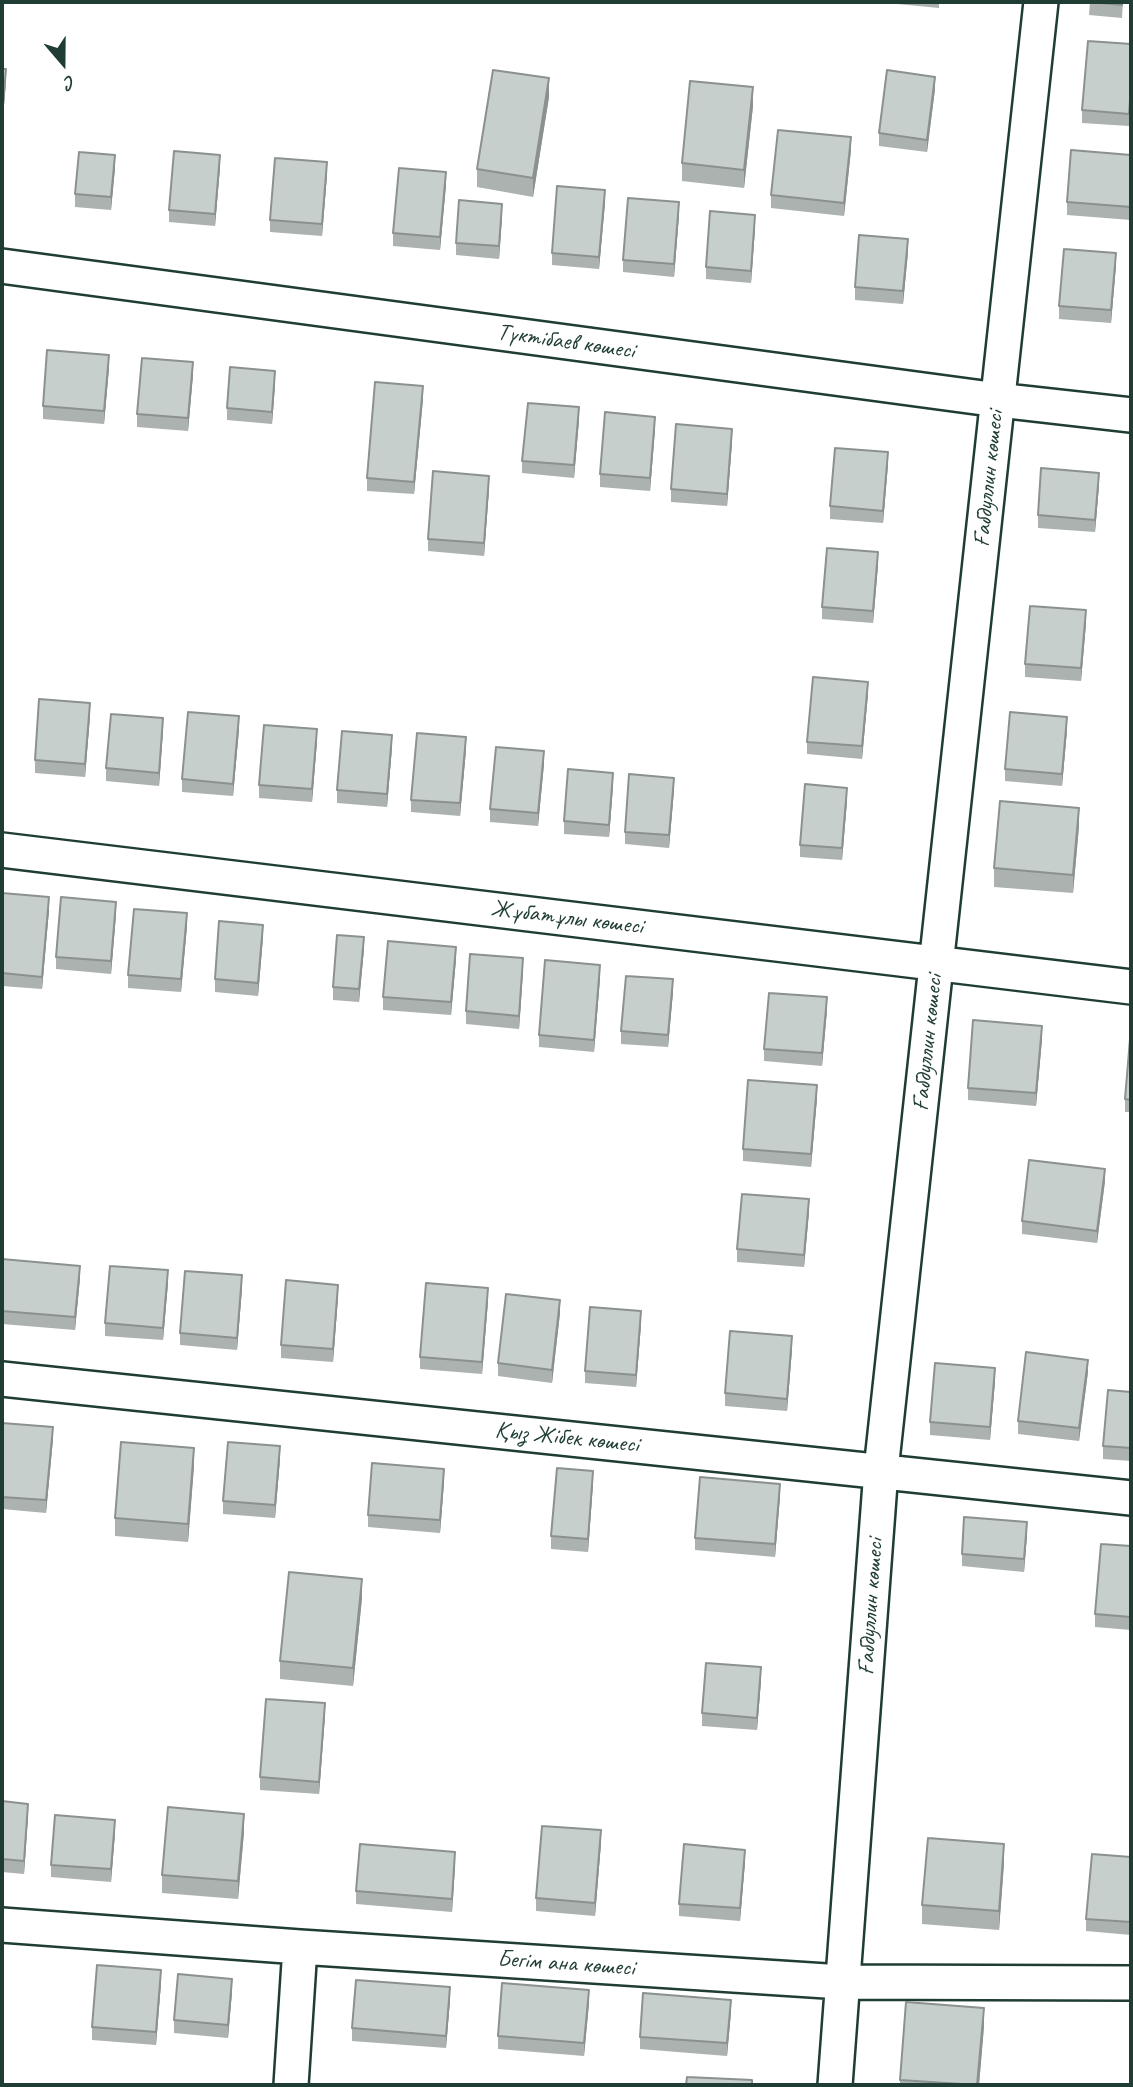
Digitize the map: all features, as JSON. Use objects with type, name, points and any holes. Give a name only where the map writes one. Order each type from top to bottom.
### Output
[{"type":"street","name":"Ғабдуллин көшесі","points":[[835,2085],[881,1470],[1041,2]]},
{"type":"street","name":"Түктібаев көшесі","points":[[2,267],[998,400],[1131,415]]},
{"type":"street","name":"Жұбатұлы көшесі","points":[[2,850],[1131,986]]},
{"type":"street","name":"Қыз Жібек көшесі","points":[[2,1379],[1131,1498]]},
{"type":"street","name":"Бегім ана көшесі","points":[[2,1925],[842,1982],[1131,1983]]},
{"type":"street","points":[[290,2085],[300,1947]]},
{"type":"building","points":[[1090,2],[1122,2],[1122,5]]},
{"type":"building","points":[[1088,41],[1131,44],[1129,114],[1082,110]]},
{"type":"building","points":[[2,69],[6,69],[2,117]]},
{"type":"building","points":[[493,70],[549,78],[533,178],[477,169]]},
{"type":"building","points":[[887,70],[935,77],[927,140],[879,133]]},
{"type":"building","points":[[690,81],[753,87],[744,170],[682,163]]},
{"type":"building","points":[[778,130],[851,137],[844,203],[771,195]]},
{"type":"building","points":[[1071,150],[1131,155],[1131,207],[1067,202]]},
{"type":"building","points":[[174,151],[220,155],[215,214],[169,210]]},
{"type":"building","points":[[79,152],[115,155],[111,197],[75,194]]},
{"type":"building","points":[[275,158],[327,162],[322,224],[270,220]]},
{"type":"building","points":[[399,168],[446,172],[440,237],[393,233]]},
{"type":"building","points":[[557,186],[605,190],[599,257],[552,253]]},
{"type":"building","points":[[628,198],[679,202],[674,264],[623,260]]},
{"type":"building","points":[[459,200],[502,204],[499,246],[456,243]]},
{"type":"building","points":[[710,211],[755,215],[751,271],[706,267]]},
{"type":"building","points":[[859,235],[908,239],[903,291],[855,287]]},
{"type":"building","points":[[1064,249],[1116,253],[1111,310],[1059,306]]},
{"type":"building","points":[[47,350],[109,355],[104,411],[43,406]]},
{"type":"building","points":[[142,358],[193,362],[188,418],[137,414]]},
{"type":"building","points":[[230,367],[275,371],[272,412],[227,408]]},
{"type":"building","points":[[375,382],[423,386],[414,482],[367,478]]},
{"type":"building","points":[[528,403],[579,407],[574,465],[522,461]]},
{"type":"building","points":[[605,412],[655,417],[650,478],[600,474]]},
{"type":"building","points":[[676,424],[732,429],[727,494],[671,489]]},
{"type":"building","points":[[835,448],[888,452],[883,511],[830,506]]},
{"type":"building","points":[[1041,468],[1099,473],[1095,520],[1038,515]]},
{"type":"building","points":[[433,471],[489,476],[484,543],[428,539]]},
{"type":"building","points":[[827,548],[878,552],[873,611],[822,607]]},
{"type":"building","points":[[1030,606],[1086,610],[1081,668],[1025,664]]},
{"type":"building","points":[[813,677],[868,682],[862,746],[807,742]]},
{"type":"building","points":[[39,699],[90,703],[85,764],[35,760]]},
{"type":"building","points":[[188,712],[239,716],[233,784],[182,779]]},
{"type":"building","points":[[1010,712],[1067,717],[1062,774],[1005,769]]},
{"type":"building","points":[[111,714],[163,718],[159,773],[106,768]]},
{"type":"building","points":[[264,725],[317,729],[312,789],[259,785]]},
{"type":"building","points":[[342,731],[392,735],[387,794],[337,790]]},
{"type":"building","points":[[417,733],[466,737],[460,803],[411,800]]},
{"type":"building","points":[[496,747],[544,751],[538,813],[490,809]]},
{"type":"building","points":[[568,769],[613,773],[609,825],[564,821]]},
{"type":"building","points":[[629,774],[674,778],[669,835],[625,832]]},
{"type":"building","points":[[805,784],[847,788],[842,848],[800,845]]},
{"type":"building","points":[[1000,801],[1079,808],[1073,875],[994,868]]},
{"type":"building","points":[[2,893],[49,897],[42,977],[2,973]]},
{"type":"building","points":[[61,897],[116,902],[111,961],[56,957]]},
{"type":"building","points":[[134,909],[187,913],[181,979],[128,975]]},
{"type":"building","points":[[219,921],[263,925],[258,983],[215,979]]},
{"type":"building","points":[[337,935],[364,937],[359,989],[333,987]]},
{"type":"building","points":[[388,941],[456,947],[451,1002],[383,997]]},
{"type":"building","points":[[470,954],[523,958],[519,1016],[466,1011]]},
{"type":"building","points":[[545,960],[600,965],[594,1040],[539,1035]]},
{"type":"building","points":[[626,976],[673,979],[668,1035],[621,1031]]},
{"type":"building","points":[[769,993],[827,997],[822,1053],[764,1049]]},
{"type":"building","points":[[973,1020],[1042,1026],[1036,1093],[968,1088]]},
{"type":"building","points":[[1131,1039],[1131,1100],[1125,1099]]},
{"type":"building","points":[[748,1080],[817,1085],[811,1154],[743,1149]]},
{"type":"building","points":[[1029,1160],[1105,1169],[1097,1231],[1022,1221]]},
{"type":"building","points":[[742,1194],[809,1199],[804,1255],[737,1249]]},
{"type":"building","points":[[2,1259],[80,1266],[75,1317],[2,1311]]},
{"type":"building","points":[[110,1266],[168,1270],[163,1328],[105,1323]]},
{"type":"building","points":[[185,1271],[242,1275],[237,1338],[180,1333]]},
{"type":"building","points":[[286,1280],[338,1285],[333,1349],[281,1345]]},
{"type":"building","points":[[426,1283],[488,1288],[482,1362],[420,1357]]},
{"type":"building","points":[[506,1294],[560,1300],[552,1370],[498,1363]]},
{"type":"building","points":[[590,1307],[641,1311],[636,1375],[585,1371]]},
{"type":"building","points":[[730,1331],[792,1336],[787,1399],[725,1393]]},
{"type":"building","points":[[1026,1352],[1088,1360],[1079,1428],[1018,1421]]},
{"type":"building","points":[[935,1363],[995,1368],[990,1427],[930,1422]]},
{"type":"building","points":[[1108,1390],[1131,1392],[1131,1448],[1103,1446]]},
{"type":"building","points":[[2,1423],[53,1427],[46,1500],[2,1497]]},
{"type":"building","points":[[121,1442],[194,1448],[188,1524],[115,1518]]},
{"type":"building","points":[[228,1442],[280,1446],[275,1505],[223,1501]]},
{"type":"building","points":[[372,1463],[444,1469],[440,1520],[368,1515]]},
{"type":"building","points":[[557,1468],[593,1471],[588,1539],[551,1536]]},
{"type":"building","points":[[700,1477],[780,1484],[775,1544],[695,1538]]},
{"type":"building","points":[[964,1517],[1027,1522],[1024,1559],[962,1554]]},
{"type":"building","points":[[1101,1544],[1131,1546],[1131,1617],[1095,1614]]},
{"type":"building","points":[[289,1572],[362,1579],[353,1668],[280,1661]]},
{"type":"building","points":[[706,1663],[761,1667],[757,1718],[702,1713]]},
{"type":"building","points":[[266,1699],[325,1703],[319,1782],[260,1777]]},
{"type":"building","points":[[2,1801],[28,1804],[24,1861],[2,1859]]},
{"type":"building","points":[[168,1807],[244,1814],[238,1881],[162,1875]]},
{"type":"building","points":[[55,1815],[115,1820],[111,1869],[51,1865]]},
{"type":"building","points":[[542,1826],[601,1830],[595,1903],[536,1898]]},
{"type":"building","points":[[928,1838],[1004,1844],[999,1911],[922,1905]]},
{"type":"building","points":[[360,1844],[455,1852],[452,1899],[356,1891]]},
{"type":"building","points":[[684,1844],[745,1850],[740,1908],[679,1904]]},
{"type":"building","points":[[1092,1854],[1131,1857],[1131,1922],[1086,1919]]},
{"type":"building","points":[[97,1965],[161,1970],[156,2032],[92,2027]]},
{"type":"building","points":[[178,1974],[232,1979],[228,2025],[174,2020]]},
{"type":"building","points":[[356,1980],[450,1987],[446,2036],[352,2028]]},
{"type":"building","points":[[502,1983],[589,1990],[584,2043],[498,2036]]},
{"type":"building","points":[[643,1993],[731,2000],[727,2043],[640,2037]]},
{"type":"building","points":[[906,2002],[984,2008],[977,2085],[900,2080]]},
{"type":"building","points":[[687,2077],[752,2080],[752,2085],[686,2085]]}]
